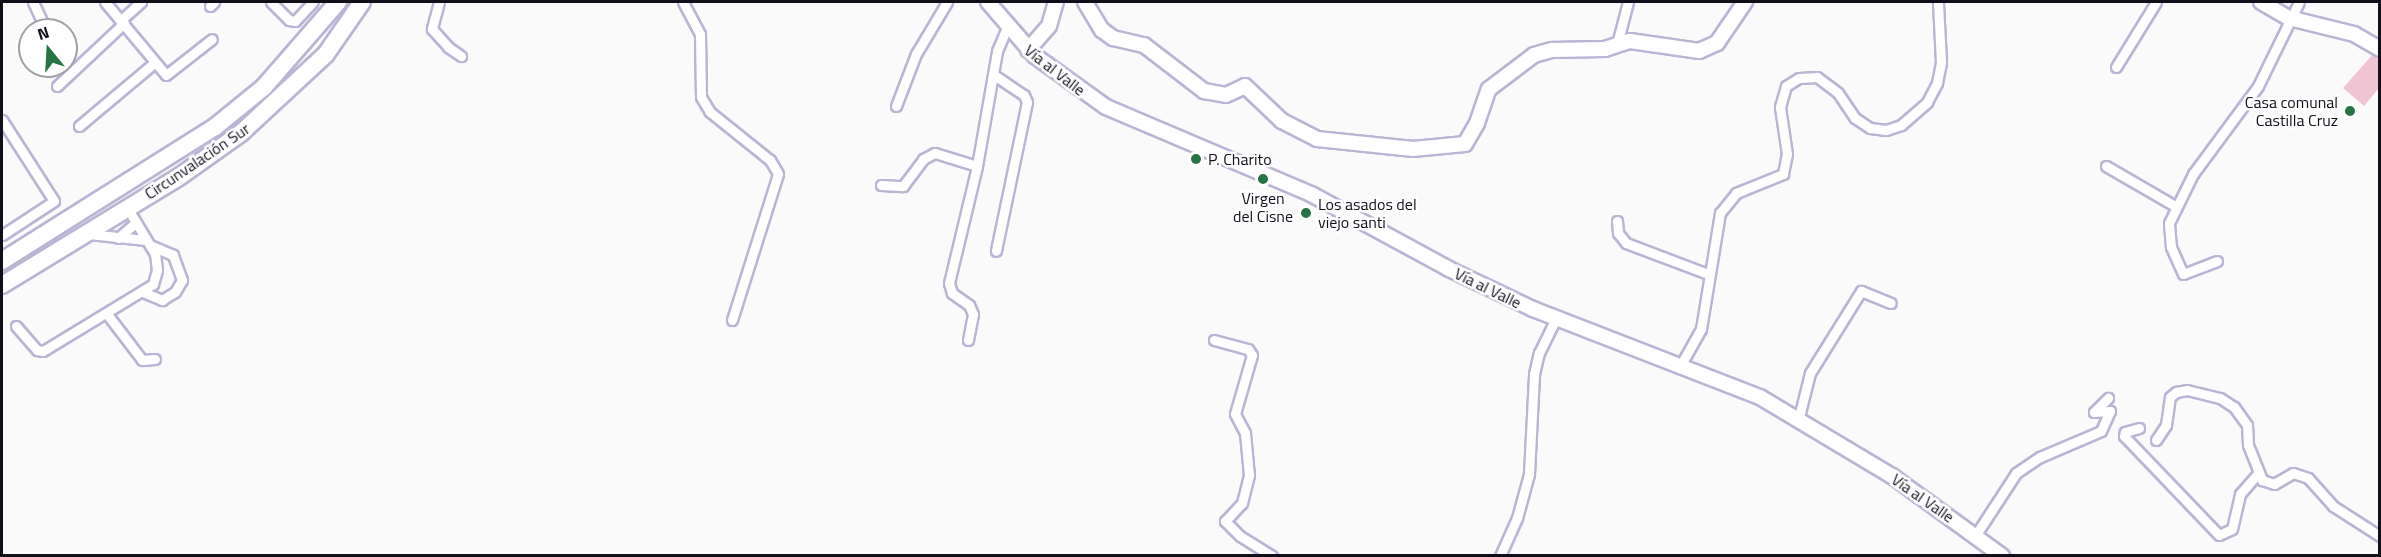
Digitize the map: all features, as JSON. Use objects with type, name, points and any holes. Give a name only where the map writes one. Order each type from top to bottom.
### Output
[{"type":"highway","name":"Circunvalación Sur","points":[[2,261],[215,127],[264,87],[309,39],[338,2]]},
{"type":"highway","name":"Circunvalación Sur","points":[[2,285],[88,234],[131,216],[271,109],[326,54],[362,2]]},
{"type":"main road","name":"Vía al Valle","points":[[988,2],[1028,50],[1106,107],[1311,194],[1449,269],[1556,318],[1679,368],[1735,387],[1799,417],[1892,476],[2002,555]]},
{"type":"main road","points":[[1028,50],[1049,26],[1056,2]]},
{"type":"main road","points":[[1086,2],[1102,30],[1113,38],[1144,45],[1204,91],[1226,96],[1245,87],[1282,121],[1317,139],[1340,144],[1456,147],[1471,136],[1489,89],[1514,66],[1543,51],[1587,52],[1630,41],[1700,51],[1710,48],[1725,34],[1745,2]]},
{"type":"main road","points":[[2261,2],[2289,18],[2354,34],[2378,45]]},
{"type":"street","points":[[33,2],[40,18]]},
{"type":"street","points":[[105,2],[166,75],[212,39]]},
{"type":"street","points":[[57,86],[141,2]]},
{"type":"street","points":[[271,2],[289,20],[303,17],[314,2]]},
{"type":"street","points":[[439,2],[432,29],[447,47],[461,56]]},
{"type":"street","points":[[683,2],[700,34],[701,97],[710,112],[770,160],[778,174],[732,320]]},
{"type":"street","points":[[896,106],[916,54],[947,2]]},
{"type":"street","points":[[1617,44],[1628,2]]},
{"type":"street","points":[[1679,368],[1701,329],[1714,232],[1728,200],[1783,174],[1786,154],[1780,107],[1786,86],[1798,78],[1817,77],[1838,93],[1855,118],[1870,128],[1886,130],[1901,125],[1927,102],[1937,83],[1941,62],[1938,2]]},
{"type":"street","points":[[2116,66],[2156,2]]},
{"type":"street","points":[[2217,261],[2186,275],[2179,272],[2169,223],[2175,206],[2193,174],[2258,86],[2289,18],[2299,2]]},
{"type":"street","points":[[968,340],[973,314],[969,305],[952,293],[949,283],[977,166],[1001,38],[1007,27]]},
{"type":"street","points":[[79,126],[154,63]]},
{"type":"street","points":[[994,75],[1024,95],[1027,102],[996,251]]},
{"type":"street","points":[[2,120],[54,201],[2,235]]},
{"type":"street","points":[[881,185],[903,186],[923,159],[935,153],[977,166]]},
{"type":"street","points":[[2106,166],[2175,206]]},
{"type":"street","points":[[16,326],[37,350],[43,351],[143,292],[156,277],[149,243],[131,216],[118,238]]},
{"type":"street","points":[[1617,221],[1618,233],[1626,243],[1708,274]]},
{"type":"street","points":[[88,234],[149,243],[173,255],[182,279],[175,292],[162,300],[143,292]]},
{"type":"street","points":[[1799,417],[1810,374],[1861,291],[1891,303]]},
{"type":"street","points":[[107,314],[142,360],[155,359]]},
{"type":"street","points":[[1500,555],[1517,518],[1529,474],[1534,374],[1539,353],[1556,318]]},
{"type":"street","points":[[1214,340],[1248,349],[1252,355],[1235,414],[1245,433],[1249,475],[1242,503],[1226,517],[1226,524],[1272,555]]},
{"type":"street","points":[[2156,440],[2166,425],[2170,397],[2187,390],[2209,394],[2241,415],[2258,473],[2267,484],[2293,473],[2308,478],[2333,506],[2379,536]]},
{"type":"street","points":[[1975,536],[2016,473],[2040,457],[2101,431],[2110,411],[2094,412],[2109,398]]},
{"type":"street","points":[[2139,428],[2125,432],[2124,436],[2219,535],[2232,528],[2240,494],[2258,473]]},
{"type":"shaded area","points":[[2373,54],[2379,60],[2379,88],[2364,106],[2343,88]]},
{"type":"place","name":"Casa comunal Castilla Cruz","points":[[2350,111]]},
{"type":"place","name":"P. Charito","points":[[1196,159]]},
{"type":"place","name":"Virgen del Cisne","points":[[1263,179]]},
{"type":"place","name":"Los asados del viejo santi","points":[[1306,213]]}]
